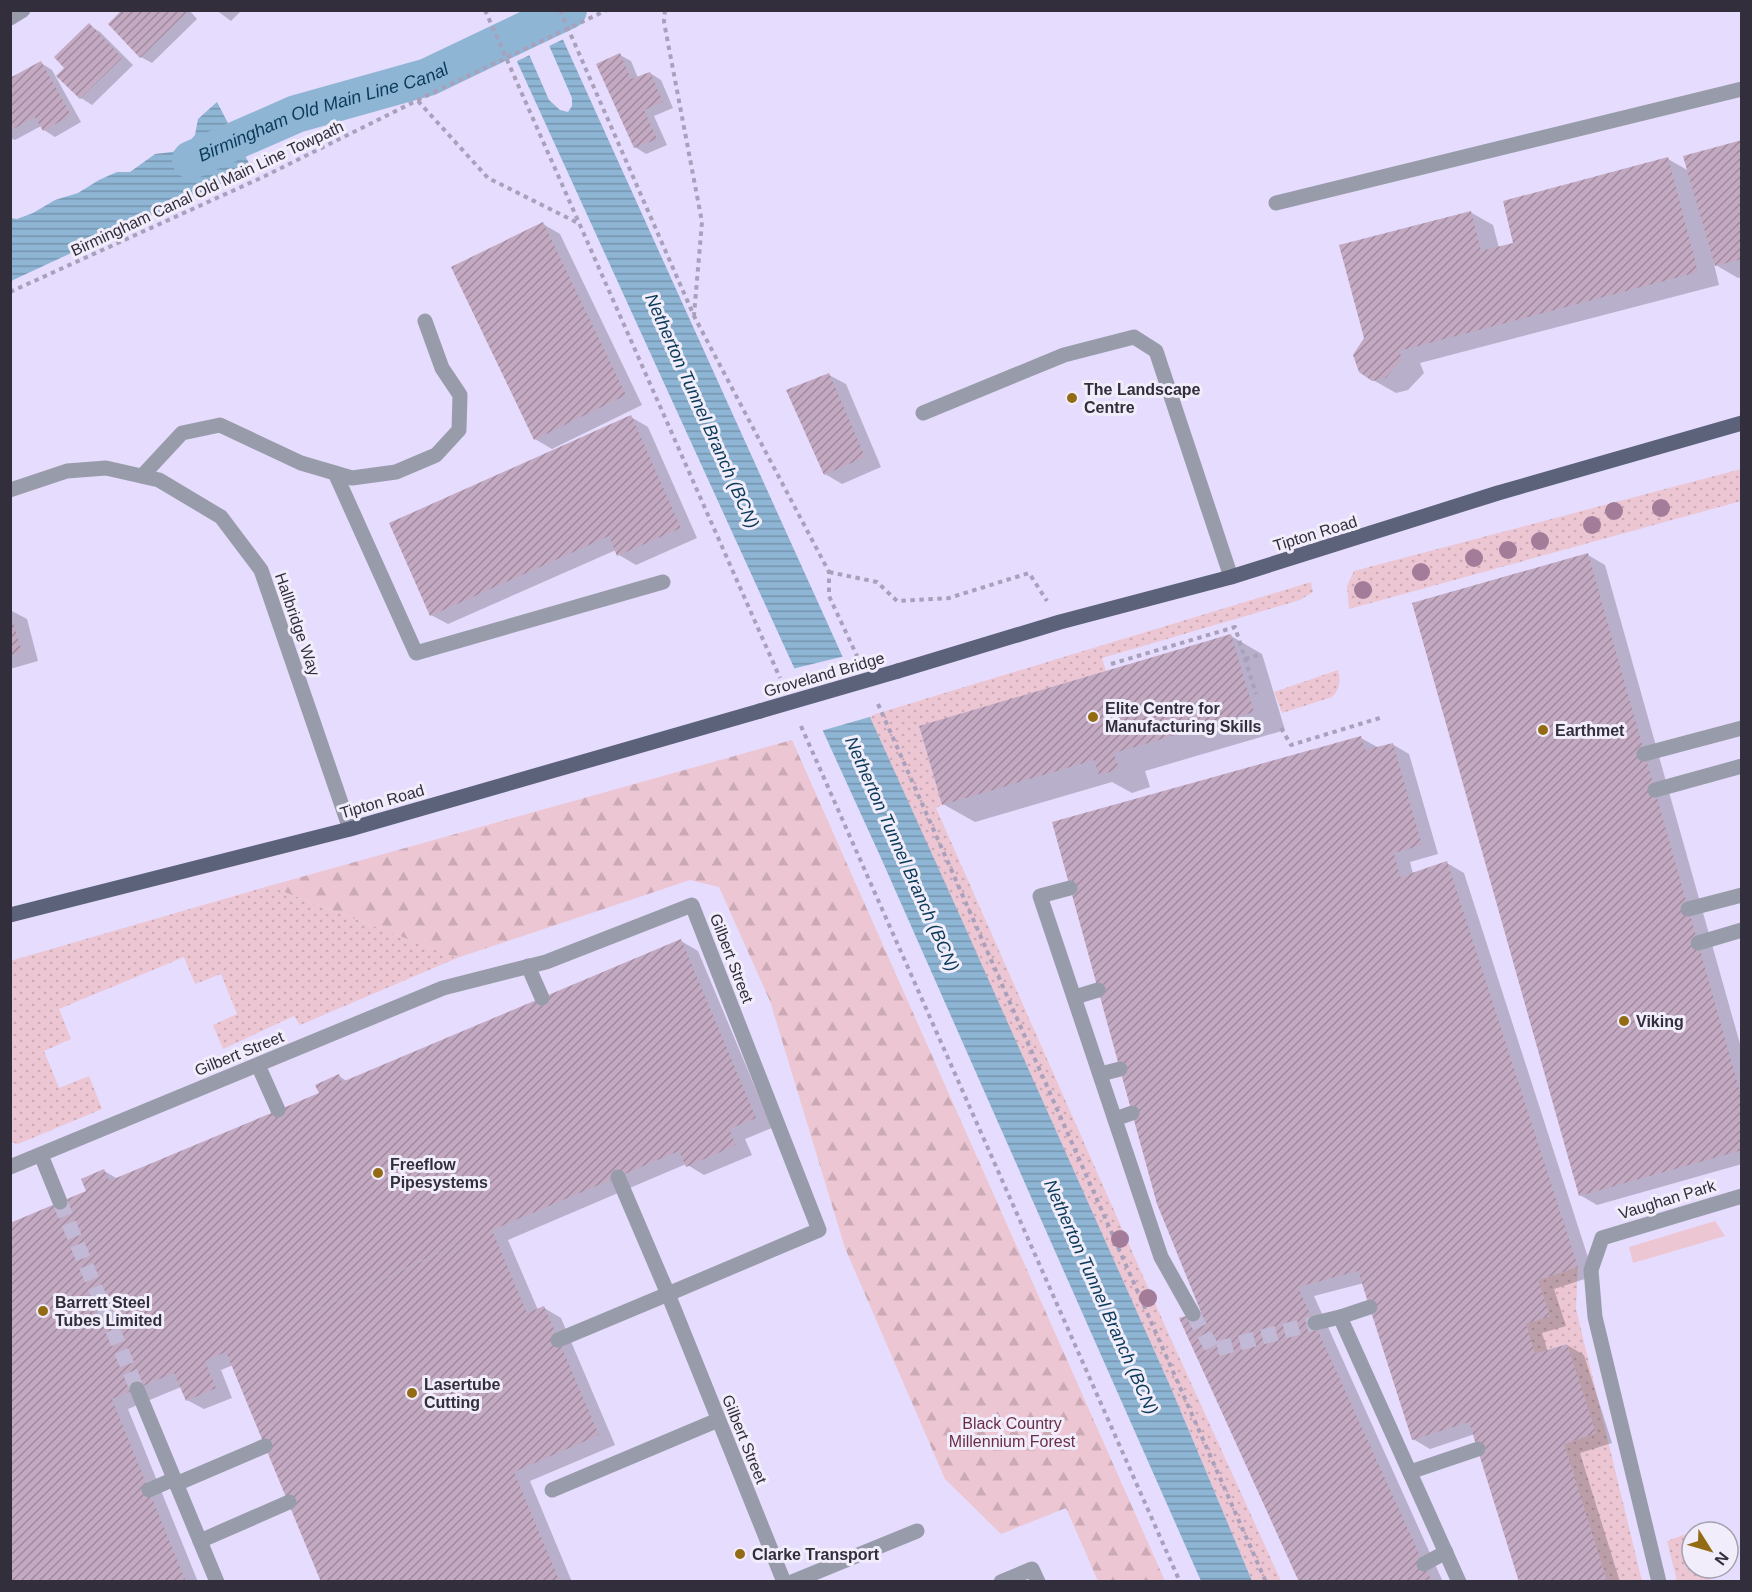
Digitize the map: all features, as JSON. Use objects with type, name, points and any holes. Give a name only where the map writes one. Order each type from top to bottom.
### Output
[{"type":"main road","name":"Tipton Road","points":[[898,671],[1060,622],[1231,577],[1498,493],[1742,423]]},
{"type":"main road","name":"Groveland Bridge","points":[[760,711],[898,671]]},
{"type":"main road","name":"Tipton Road","points":[[10,915],[350,829],[760,711]]},
{"type":"street","points":[[10,18],[23,10]]},
{"type":"street","points":[[1276,203],[1742,89]]},
{"type":"street","points":[[142,476],[182,433],[220,425],[301,463],[352,478],[396,472],[436,455],[459,429],[460,395],[442,368],[425,321]]},
{"type":"street","points":[[923,413],[1064,355],[1134,337],[1156,351],[1231,577]]},
{"type":"street","name":"Hallbridge Way","points":[[10,490],[67,471],[106,468],[159,480],[221,517],[261,570],[350,829]]},
{"type":"street","points":[[335,473],[416,653],[663,582]]},
{"type":"street","points":[[1644,754],[1742,728]]},
{"type":"street","points":[[1655,790],[1742,766]]},
{"type":"street","points":[[1070,888],[1040,896],[1161,1257],[1193,1314]]},
{"type":"street","points":[[1688,909],[1742,895]]},
{"type":"street","name":"Gilbert Street","points":[[10,1167],[443,988],[546,962],[692,906],[819,1230],[668,1294],[784,1581]]},
{"type":"street","points":[[1698,942],[1742,930]]},
{"type":"street","points":[[528,966],[542,998]]},
{"type":"street","points":[[1075,997],[1098,990]]},
{"type":"street","points":[[258,1065],[278,1110]]},
{"type":"street","points":[[1101,1074],[1120,1069]]},
{"type":"street","points":[[1115,1119],[1132,1113]]},
{"type":"street","points":[[41,1155],[60,1202]]},
{"type":"street","points":[[558,1340],[668,1294],[618,1177]]},
{"type":"street","name":"Vaughan Park","points":[[1659,1581],[1595,1317],[1591,1270],[1602,1238],[1742,1196]]},
{"type":"street","points":[[1315,1323],[1370,1307]]},
{"type":"street","points":[[1340,1317],[1459,1581]]},
{"type":"street","points":[[137,1389],[217,1581]]},
{"type":"street","points":[[552,1490],[718,1420]]},
{"type":"street","points":[[149,1490],[265,1446]]},
{"type":"street","points":[[1410,1472],[1478,1449]]},
{"type":"street","points":[[200,1541],[289,1502]]},
{"type":"street","points":[[792,1581],[917,1531]]},
{"type":"street","points":[[1424,1564],[1446,1552]]},
{"type":"street","points":[[1001,1581],[1032,1569],[1038,1581]]},
{"type":"path","points":[[485,10],[782,683]]},
{"type":"path","points":[[560,10],[694,316],[829,572],[829,596],[858,658]]},
{"type":"path","name":"Birmingham Canal Old Main Line Towpath","points":[[10,292],[263,177],[607,10]]},
{"type":"path","points":[[665,10],[664,22],[702,222],[694,316]]},
{"type":"path","points":[[418,101],[488,178],[579,223]]},
{"type":"path","points":[[829,572],[877,582],[897,601],[949,598],[1029,573],[1060,622]]},
{"type":"path","points":[[1110,664],[1235,627],[1256,694]]},
{"type":"path","points":[[1245,659],[1262,654]]},
{"type":"path","points":[[876,700],[1266,1581]]},
{"type":"path","points":[[797,716],[1180,1581]]},
{"type":"path","points":[[1281,728],[1291,745],[1383,717]]},
{"type":"green space","points":[[1741,469],[1741,501],[1349,609],[1347,586],[1354,571]]},
{"type":"green space","points":[[1311,582],[1313,592],[1300,600],[1102,658],[1106,671],[919,727],[942,805],[936,808],[1166,1328],[1281,1581],[1252,1581],[1171,1388],[869,716]]},
{"type":"green space","points":[[1338,670],[1339,685],[1332,697],[1282,713],[1274,692]]},
{"type":"green space","name":"Black Country Millennium Forest","points":[[792,740],[1165,1581],[1098,1581],[1066,1508],[1001,1534],[945,1479],[845,1248],[770,1001],[719,887],[690,880],[457,958],[269,886]]},
{"type":"green space","points":[[269,886],[457,958],[300,1025],[294,1016],[223,1049],[213,1025],[237,1014],[221,974],[195,984],[184,957],[59,1009],[71,1039],[44,1051],[59,1088],[89,1076],[102,1109],[18,1144],[10,1142],[10,961]]},
{"type":"green space","points":[[1715,1221],[1725,1236],[1633,1263],[1629,1247]]},
{"type":"green space","points":[[1578,1267],[1576,1309],[1642,1581],[1607,1581],[1564,1444],[1596,1433],[1567,1344],[1535,1354],[1526,1324],[1550,1316],[1538,1280]]},
{"type":"green space","points":[[1680,1536],[1680,1580],[1711,1581],[1677,1581],[1667,1541]]},
{"type":"water","name":"Netherton Tunnel Branch (BCN)","points":[[494,11],[510,11],[549,100],[560,110],[568,112],[572,106],[572,98],[534,11],[550,11],[956,907],[1171,1388],[1252,1581],[1201,1581],[881,858]]},
{"type":"water","points":[[217,102],[252,169],[11,281],[11,218],[17,219],[33,213],[55,200],[78,193],[117,172],[130,172],[155,154],[184,148],[195,135],[198,119]]},
{"type":"pier","points":[[491,10],[513,10],[532,54],[515,62]]},
{"type":"pier","points":[[531,10],[553,10],[566,38],[547,47]]},
{"type":"pier","points":[[845,656],[873,716],[821,731],[792,669]]},
{"type":"building","points":[[122,10],[185,10],[187,12],[140,58],[108,24]]},
{"type":"building","points":[[89,23],[122,58],[80,99],[56,76],[64,68],[54,57]]},
{"type":"building","points":[[620,53],[631,79],[650,72],[663,102],[644,110],[657,139],[634,148],[596,64]]},
{"type":"building","points":[[41,61],[71,115],[43,131],[35,117],[10,131],[10,78]]},
{"type":"building","points":[[1742,140],[1742,259],[1715,266],[1683,156]]},
{"type":"building","points":[[1668,157],[1698,272],[1399,351],[1402,359],[1386,378],[1372,381],[1359,372],[1353,355],[1364,338],[1339,245],[1471,211],[1481,251],[1513,243],[1503,201]]},
{"type":"building","points":[[543,222],[626,395],[534,440],[451,267]]},
{"type":"building","points":[[829,373],[865,457],[824,475],[786,390]]},
{"type":"building","points":[[631,415],[681,528],[617,556],[609,536],[430,616],[389,523]]},
{"type":"building","points":[[1588,553],[1742,1099],[1742,1150],[1579,1196],[1412,603]]},
{"type":"building","points":[[10,613],[22,652],[10,655]]},
{"type":"building","name":"Elite Centre for Manufacturing Skills","points":[[1231,634],[1254,712],[1114,753],[1119,769],[1099,775],[1094,760],[942,805],[919,726]]},
{"type":"building","points":[[1361,736],[1365,750],[1393,743],[1422,845],[1394,853],[1400,877],[1447,861],[1578,1267],[1538,1280],[1550,1316],[1526,1324],[1535,1354],[1567,1344],[1596,1433],[1564,1444],[1607,1582],[1519,1582],[1469,1422],[1412,1440],[1358,1271],[1298,1287],[1432,1582],[1299,1582],[1179,1318],[1201,1312],[1157,1204],[1052,822]]},
{"type":"building","points":[[681,939],[756,1118],[729,1129],[736,1145],[686,1167],[679,1151],[492,1230],[527,1313],[544,1306],[599,1435],[514,1472],[560,1582],[321,1582],[226,1352],[205,1361],[216,1388],[186,1401],[174,1373],[112,1399],[186,1582],[10,1582],[10,1223],[86,1191],[81,1179],[104,1169],[109,1181],[319,1093],[315,1085],[339,1074],[342,1082]],"holes":[[[466,1241],[316,1310],[425,1259]]]},
{"type":"waterway","name":"Birmingham Old Main Line Canal","points":[[191,160],[296,114],[428,77],[568,10]]},
{"type":"tunnel","points":[[60,1202],[137,1389]]},
{"type":"tunnel","points":[[1193,1314],[1213,1350],[1315,1323]]},
{"type":"place","name":"The Landscape Centre","points":[[1072,398]]},
{"type":"place","name":"Elite Centre for Manufacturing Skills","points":[[1093,717]]},
{"type":"place","name":"Earthmet","points":[[1543,730]]},
{"type":"place","name":"Viking","points":[[1624,1021]]},
{"type":"place","name":"Freeflow Pipesystems","points":[[378,1173]]},
{"type":"place","name":"Barrett Steel Tubes Limited","points":[[43,1311]]},
{"type":"place","name":"Lasertube Cutting","points":[[412,1393]]},
{"type":"place","name":"Clarke Transport","points":[[740,1554]]}]
